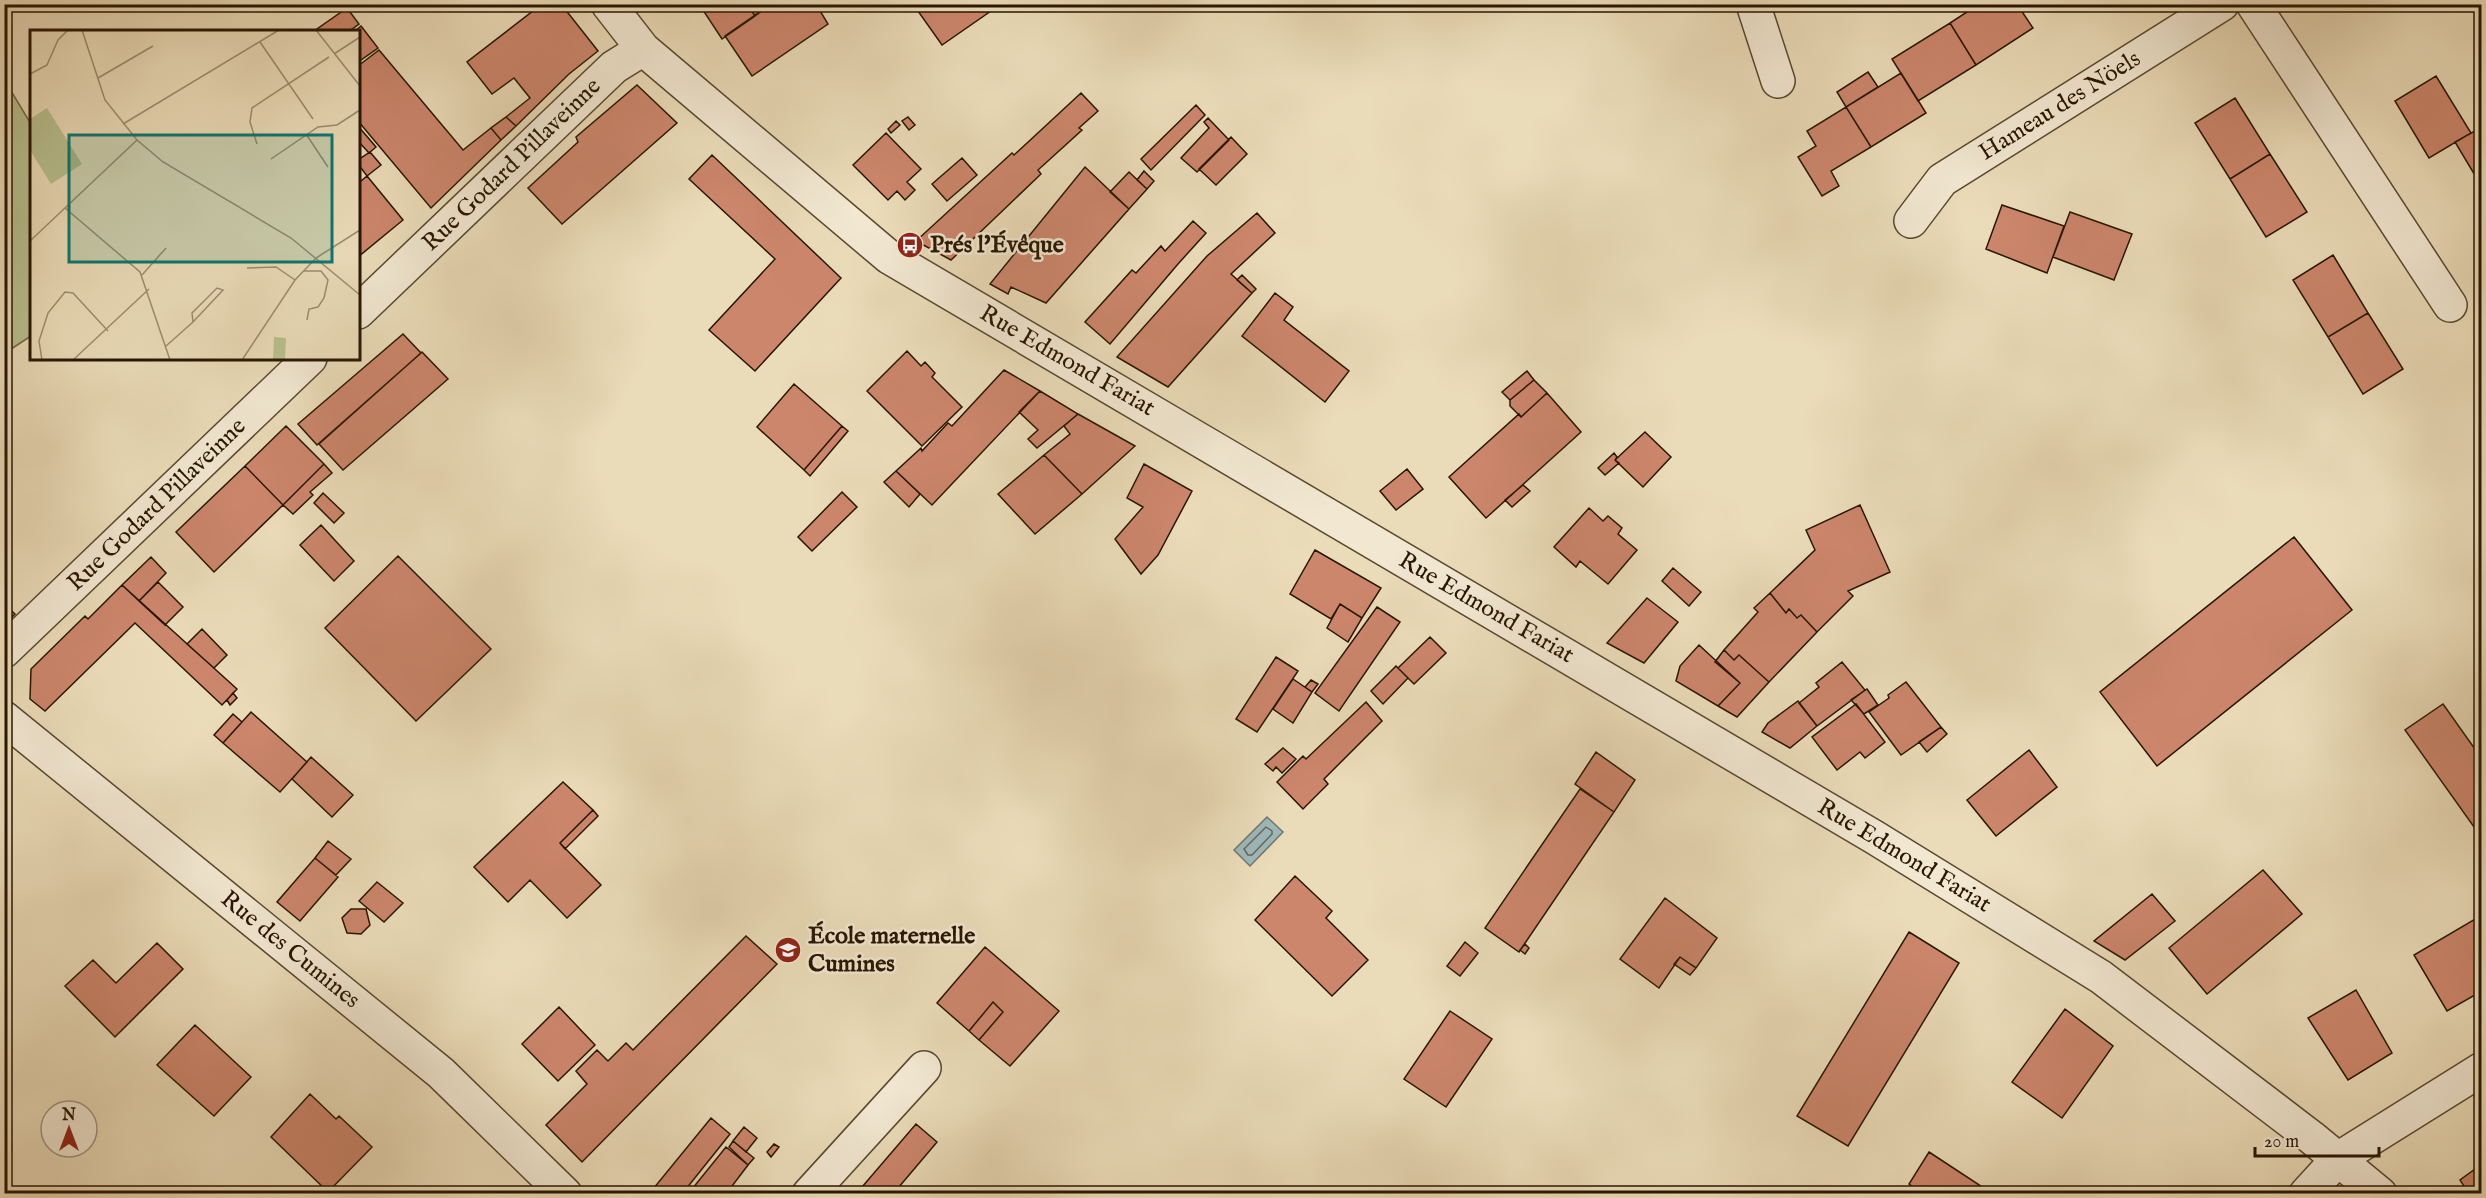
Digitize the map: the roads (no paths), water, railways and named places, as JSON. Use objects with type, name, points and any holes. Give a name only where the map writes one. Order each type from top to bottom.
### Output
[{"type":"street","name":"Rue Edmond Fariat","points":[[608,4],[644,49],[890,257],[1874,837],[2101,977],[2338,1159],[2380,1194]]},
{"type":"street","points":[[1752,4],[1778,81]]},
{"type":"street","name":"Hameau des Nöels","points":[[1911,221],[1942,180],[2222,4]]},
{"type":"street","points":[[2253,4],[2450,305]]},
{"type":"street","name":"Rue Godard Pillaveinne","points":[[360,310],[614,67],[644,49]]},
{"type":"street","name":"Rue Godard Pillaveinne","points":[[4,651],[308,360]]},
{"type":"street","name":"Rue des Cumines","points":[[4,718],[441,1073],[565,1194]]},
{"type":"street","points":[[809,1194],[924,1068]]},
{"type":"street","points":[[2306,1194],[2338,1159],[2481,1069]]},
{"type":"water","points":[[1267,817],[1283,832],[1250,866],[1234,850]]},
{"type":"place","name":"Prés l'Évêque","points":[[910,245]]},
{"type":"place","name":"École maternelle Cumines","points":[[788,950]]}]
